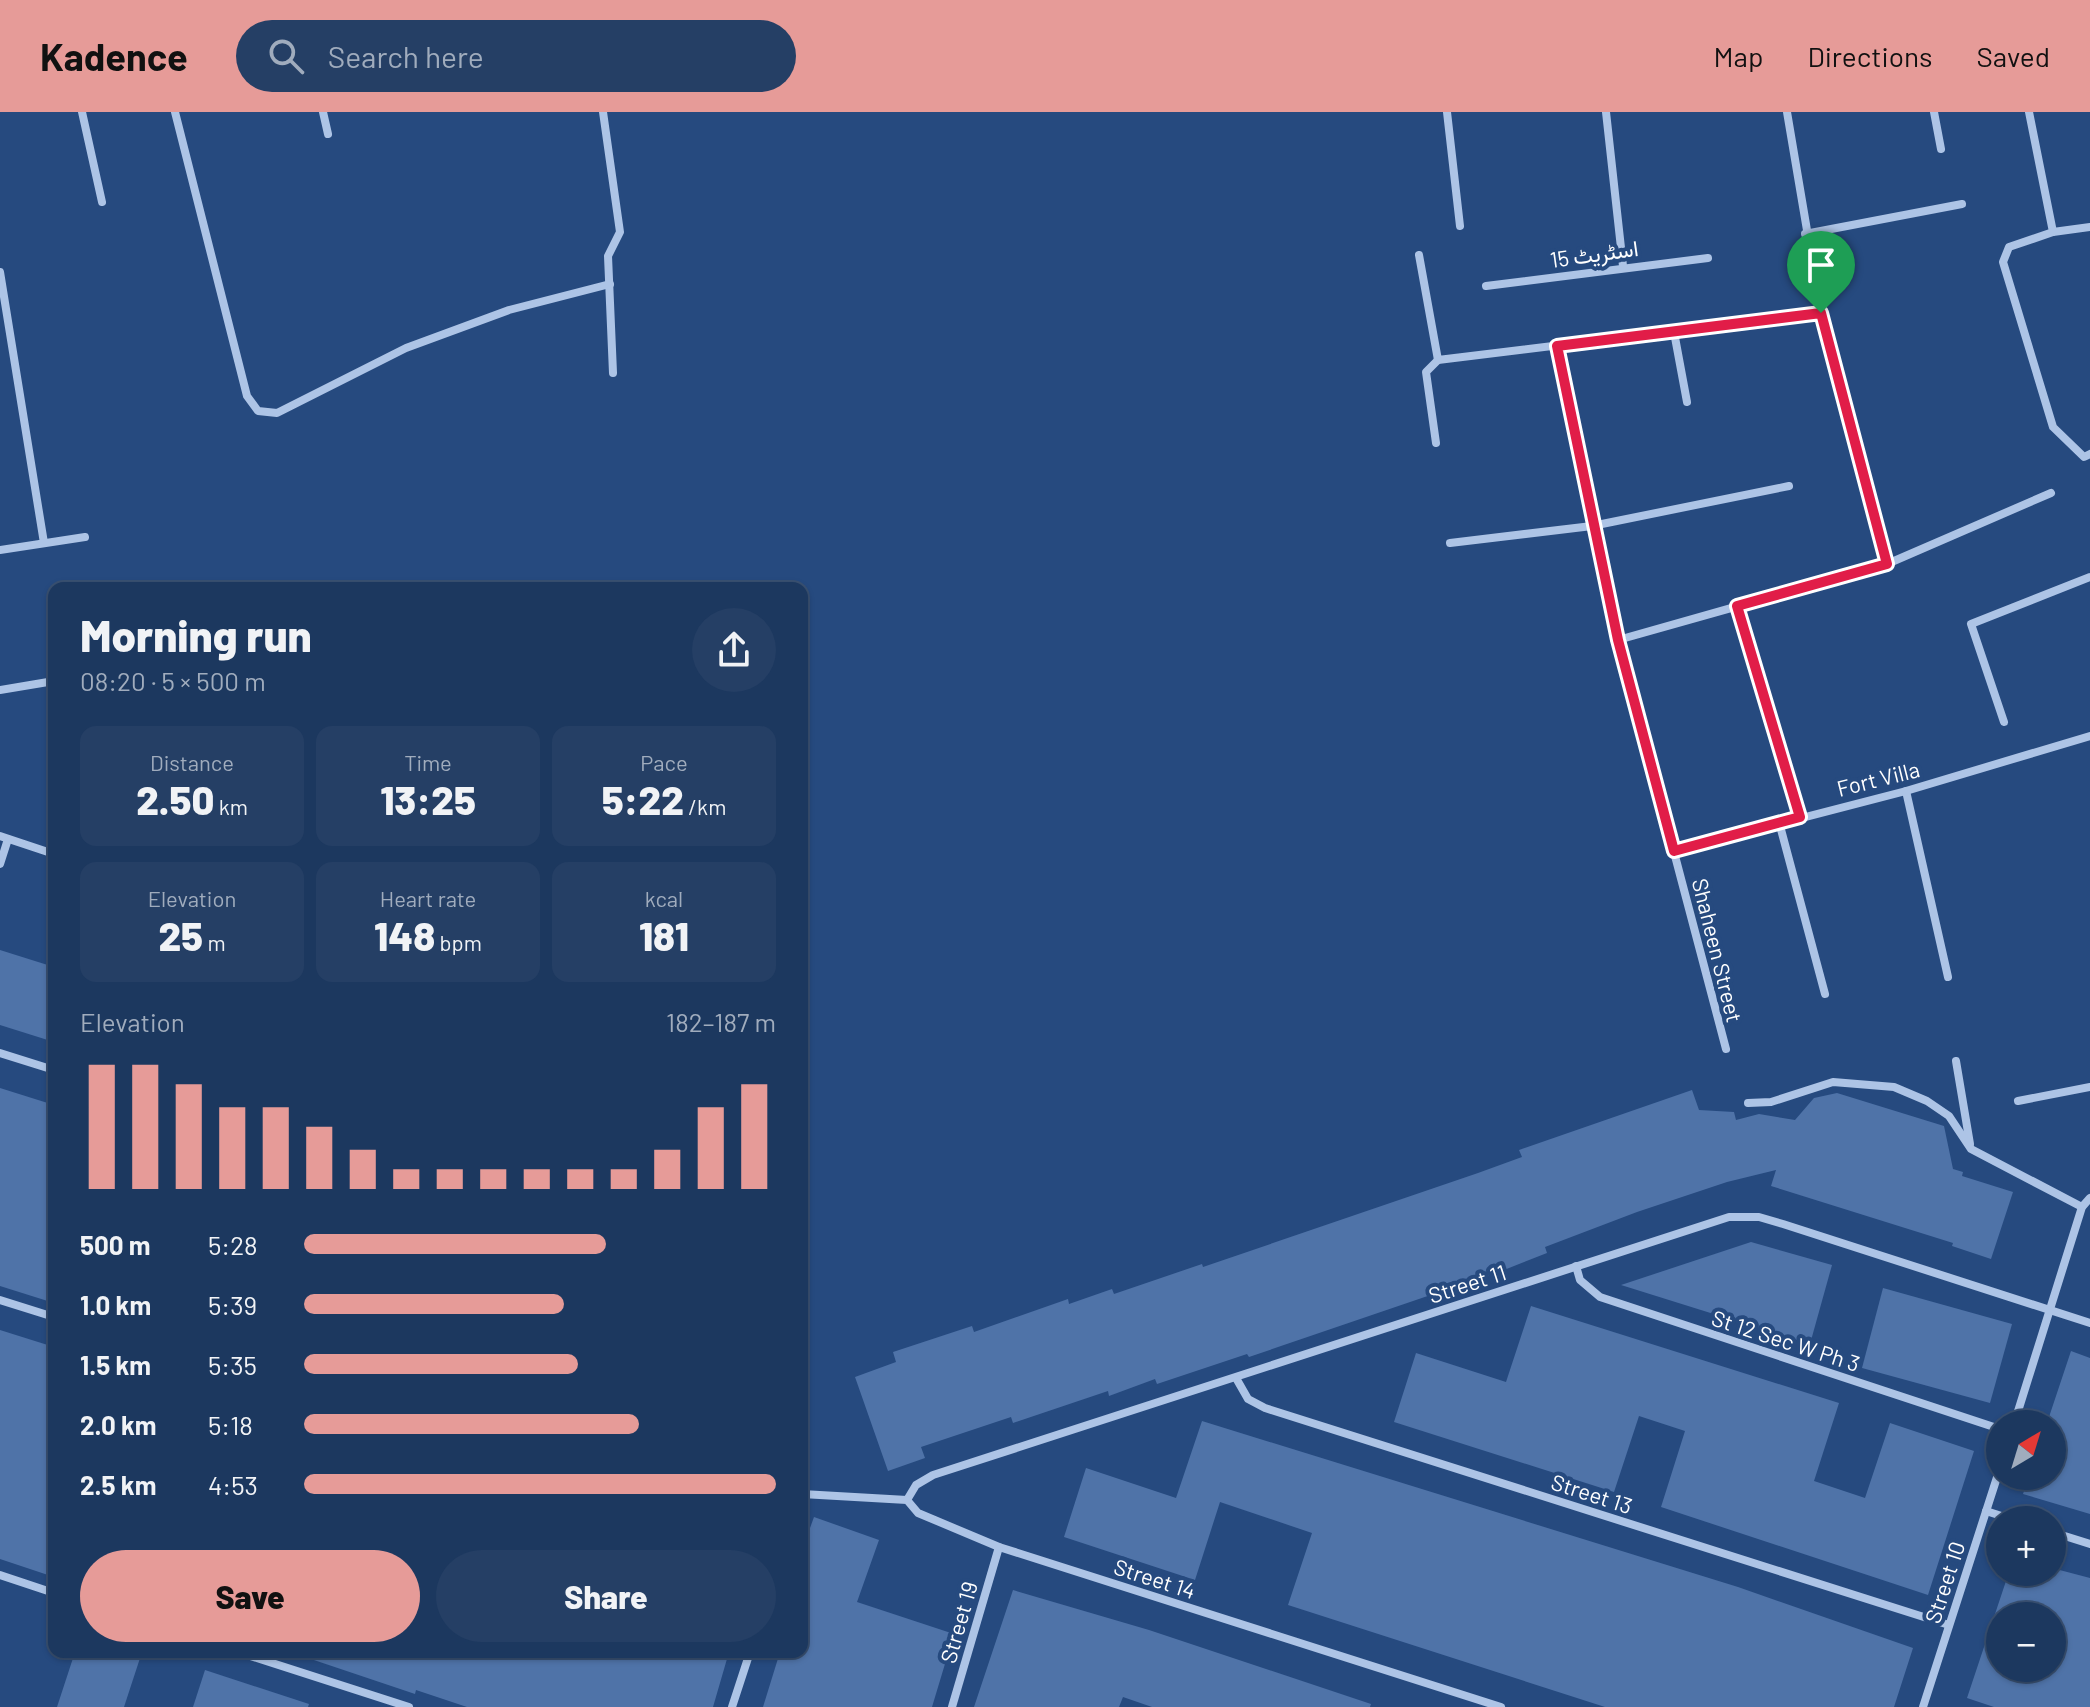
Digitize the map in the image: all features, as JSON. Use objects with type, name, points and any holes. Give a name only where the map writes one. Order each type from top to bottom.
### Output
[{"type":"street","points":[[82,112],[102,202]]},
{"type":"street","points":[[175,112],[247,396],[258,411],[277,413],[406,348],[509,310],[610,284]]},
{"type":"street","points":[[323,112],[328,134]]},
{"type":"street","points":[[603,112],[620,232],[608,256],[613,373]]},
{"type":"street","points":[[1447,112],[1460,226]]},
{"type":"street","points":[[1606,112],[1623,266]]},
{"type":"street","points":[[1787,112],[1805,234],[1821,313],[1887,564]]},
{"type":"street","points":[[1934,112],[1941,149]]},
{"type":"street","points":[[2029,112],[2053,232]]},
{"type":"street","points":[[1805,234],[1962,204]]},
{"type":"street","points":[[2090,227],[2053,232],[2009,247],[2003,262],[2053,427],[2084,457],[2090,454]]},
{"type":"street","points":[[1419,255],[1438,360]]},
{"type":"street","name":"اسٹریٹ 15","points":[[1486,286],[1623,266],[1708,258]]},
{"type":"street","points":[[0,272],[44,543]]},
{"type":"street","points":[[1436,443],[1426,372],[1438,360],[1821,313]]},
{"type":"street","points":[[1674,332],[1687,402]]},
{"type":"street","name":"Shaheen Street","points":[[1557,346],[1618,640],[1726,1049]]},
{"type":"street","points":[[1450,543],[1592,526],[1789,486]]},
{"type":"street","points":[[1618,640],[1887,564],[2051,493]]},
{"type":"street","points":[[0,550],[85,537]]},
{"type":"street","points":[[2004,722],[1971,624],[2090,577]]},
{"type":"street","points":[[1737,606],[1800,817]]},
{"type":"street","points":[[0,690],[48,682]]},
{"type":"street","name":"Fort Villa","points":[[1674,851],[1906,791],[2090,736]]},
{"type":"street","points":[[1906,791],[1948,977]]},
{"type":"street","points":[[1779,822],[1825,994]]},
{"type":"street","points":[[0,864],[4,838],[48,852]]},
{"type":"street","points":[[0,1053],[48,1068]]},
{"type":"street","points":[[1956,1061],[1971,1149]]},
{"type":"street","points":[[1748,1103],[1771,1102],[1833,1082],[1894,1087],[1927,1101],[1949,1116],[1971,1149],[2082,1207]]},
{"type":"street","points":[[2018,1101],[2090,1087]]},
{"type":"street","points":[[2018,1410],[2082,1207],[2090,1198]]},
{"type":"street","name":"Street 11","points":[[907,1500],[916,1485],[933,1475],[1729,1217],[1759,1217],[2090,1323]]},
{"type":"street","name":"St 12 Sec W Ph 3","points":[[1576,1266],[1580,1280],[1600,1297],[1986,1424]]},
{"type":"street","points":[[0,1300],[48,1315]]},
{"type":"street","name":"Street 13","points":[[1236,1378],[1248,1399],[1265,1408],[1949,1625]]},
{"type":"street","points":[[808,1494],[907,1500]]},
{"type":"street","name":"Street 14","points":[[907,1500],[918,1513],[999,1547],[1501,1707]]},
{"type":"street","name":"Street 10","points":[[1923,1707],[1986,1511]]},
{"type":"street","points":[[2066,1536],[2090,1544]]},
{"type":"street","name":"Street 19","points":[[952,1707],[999,1547]]},
{"type":"street","points":[[0,1575],[48,1591]]},
{"type":"street","points":[[257,1658],[409,1707]]},
{"type":"street","points":[[732,1707],[748,1658]]},
{"type":"building","points":[[0,950],[48,965],[48,1040],[0,1025]]},
{"type":"building","points":[[0,1088],[48,1103],[48,1301],[0,1286]]},
{"type":"building","points":[[1692,1090],[1699,1110],[1734,1112],[1736,1120],[1759,1114],[1795,1120],[1814,1098],[1837,1093],[1944,1126],[1953,1169],[1963,1172],[1962,1176],[2013,1192],[1991,1259],[1952,1246],[1953,1243],[1771,1186],[1776,1170],[1727,1182],[1637,1212],[1545,1247],[1547,1253],[1504,1270],[1249,1357],[1247,1354],[1157,1384],[1155,1379],[1109,1396],[1108,1391],[1013,1423],[1011,1417],[921,1447],[925,1458],[888,1471],[855,1377],[896,1362],[893,1352],[972,1326],[974,1332],[1068,1299],[1069,1304],[1112,1289],[1114,1294],[1202,1264],[1203,1267],[1478,1173],[1522,1157],[1519,1150]]},
{"type":"building","points":[[1751,1242],[1832,1265],[1810,1344],[1621,1285]]},
{"type":"building","points":[[1883,1288],[2012,1324],[1990,1403],[1862,1368]]},
{"type":"building","points":[[1531,1306],[1839,1403],[1814,1481],[1865,1498],[1890,1423],[1974,1451],[1928,1595],[1661,1507],[1685,1431],[1639,1416],[1614,1492],[1394,1422],[1416,1353],[1506,1382]]},
{"type":"building","points":[[0,1330],[48,1345],[48,1575],[0,1559]]},
{"type":"building","points":[[2071,1351],[2090,1358],[2090,1514],[2023,1494],[2024,1490],[2066,1490],[2066,1410],[2051,1410]]},
{"type":"building","points":[[1202,1421],[1738,1587],[1913,1648],[1894,1707],[1605,1707],[1288,1605],[1312,1533],[1220,1502],[1195,1580],[1064,1537],[1086,1468],[1176,1498]]},
{"type":"building","points":[[814,1517],[879,1540],[857,1602],[954,1634],[932,1707],[763,1707],[778,1658],[808,1658],[808,1534]]},
{"type":"building","points":[[2066,1572],[2090,1578],[2090,1707],[1994,1707],[1967,1698],[1986,1641],[1986,1682],[2066,1682],[2066,1602],[1999,1602],[2004,1586],[2066,1586]]},
{"type":"building","points":[[1013,1590],[1149,1630],[1371,1704],[1370,1707],[1152,1707],[1123,1697],[1119,1707],[974,1707]]},
{"type":"building","points":[[73,1658],[140,1658],[124,1707],[57,1707]]},
{"type":"building","points":[[308,1658],[727,1658],[713,1707],[467,1707],[416,1690],[415,1694]]},
{"type":"building","points":[[205,1670],[309,1704],[308,1707],[193,1707]]},
{"type":"route","points":[[1821,313],[1887,564],[1737,606],[1800,817],[1674,851],[1618,640],[1557,346],[1821,313]]}]
